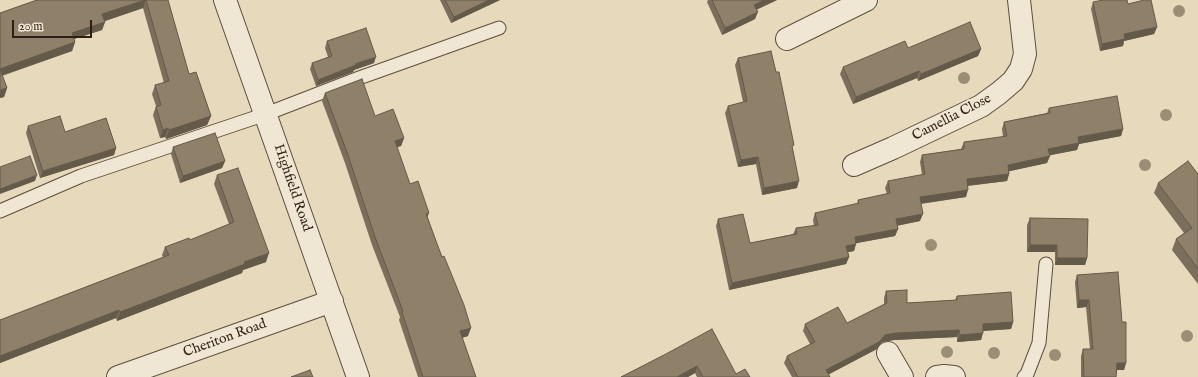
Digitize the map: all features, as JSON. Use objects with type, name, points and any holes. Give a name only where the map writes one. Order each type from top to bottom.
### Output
[{"type":"street","name":"Highfield Road","points":[[226,0],[358,377]]},
{"type":"street","points":[[787,40],[866,0]]},
{"type":"street","name":"Camellia Close","points":[[854,165],[981,106],[1013,81],[1021,68],[1025,54],[1019,0]]},
{"type":"street","name":"Cheriton Road","points":[[118,377],[332,301]]},
{"type":"street","points":[[888,353],[902,377]]},
{"type":"street","points":[[937,377],[954,377]]},
{"type":"lane","points":[[0,211],[81,176],[266,114],[359,78],[499,28]]},
{"type":"lane","points":[[1024,377],[1027,374],[1040,343],[1046,264]]},
{"type":"building","points":[[37,0],[145,0],[102,14],[105,22],[72,33],[75,42],[0,69],[0,13]]},
{"type":"building","points":[[146,0],[168,0],[189,74],[196,72],[211,116],[169,130],[168,128],[163,130],[156,107],[161,105],[155,85],[169,81]]},
{"type":"building","points":[[445,0],[489,0],[454,17]]},
{"type":"building","points":[[712,0],[764,0],[754,5],[758,12],[725,28]]},
{"type":"building","points":[[1103,0],[1127,0],[1128,4],[1151,0],[1157,27],[1124,34],[1125,39],[1102,44],[1093,2]]},
{"type":"building","points":[[970,22],[981,49],[921,74],[919,71],[856,97],[843,67],[905,41],[908,48]]},
{"type":"building","points":[[366,28],[376,57],[355,64],[356,65],[318,80],[312,63],[332,56],[327,41]]},
{"type":"building","points":[[771,51],[776,72],[779,72],[794,145],[792,146],[799,181],[764,188],[758,157],[741,160],[728,106],[747,101],[738,58]]},
{"type":"building","points":[[0,69],[7,88],[0,90]]},
{"type":"building","points":[[362,79],[375,116],[393,109],[404,138],[395,141],[410,184],[418,181],[429,213],[426,214],[442,257],[444,256],[464,305],[471,328],[460,331],[476,377],[423,377],[402,312],[403,311],[375,237],[348,155],[325,93]]},
{"type":"building","points":[[1117,96],[1123,129],[1078,137],[1079,143],[1048,149],[1050,156],[1008,165],[1009,174],[967,179],[968,190],[920,197],[923,214],[896,219],[898,229],[855,237],[856,244],[846,246],[849,257],[732,283],[718,219],[743,214],[750,243],[797,234],[796,228],[818,225],[815,213],[859,203],[858,200],[890,193],[888,181],[925,174],[922,155],[964,149],[964,142],[1007,136],[1004,122],[1050,113],[1049,108]]},
{"type":"building","points":[[60,116],[65,132],[106,118],[116,148],[43,171],[28,126]]},
{"type":"building","points":[[215,133],[225,161],[183,176],[173,147]]},
{"type":"building","points":[[30,156],[37,175],[0,189],[0,167]]},
{"type":"building","points":[[1188,161],[1198,174],[1198,269],[1176,239],[1192,228],[1158,183]]},
{"type":"building","points":[[238,168],[269,253],[244,262],[245,264],[120,312],[119,310],[0,356],[0,320],[169,255],[165,247],[189,238],[190,240],[234,222],[217,175]]},
{"type":"building","points":[[1030,218],[1088,219],[1087,258],[1057,258],[1057,245],[1030,245]]},
{"type":"building","points":[[1118,272],[1122,322],[1126,322],[1126,363],[1117,363],[1116,377],[1084,377],[1083,349],[1093,349],[1089,300],[1079,300],[1077,275]]},
{"type":"building","points":[[907,290],[907,303],[957,300],[957,296],[1011,292],[1013,322],[983,324],[983,333],[960,335],[959,330],[896,333],[885,335],[879,342],[826,370],[830,377],[798,377],[787,356],[815,342],[805,324],[838,307],[847,323],[887,303],[886,291]]},
{"type":"building","points":[[712,329],[736,374],[745,369],[750,377],[703,377],[697,366],[677,377],[621,377],[664,355]]},
{"type":"building","points":[[310,370],[313,377],[291,377]]}]
